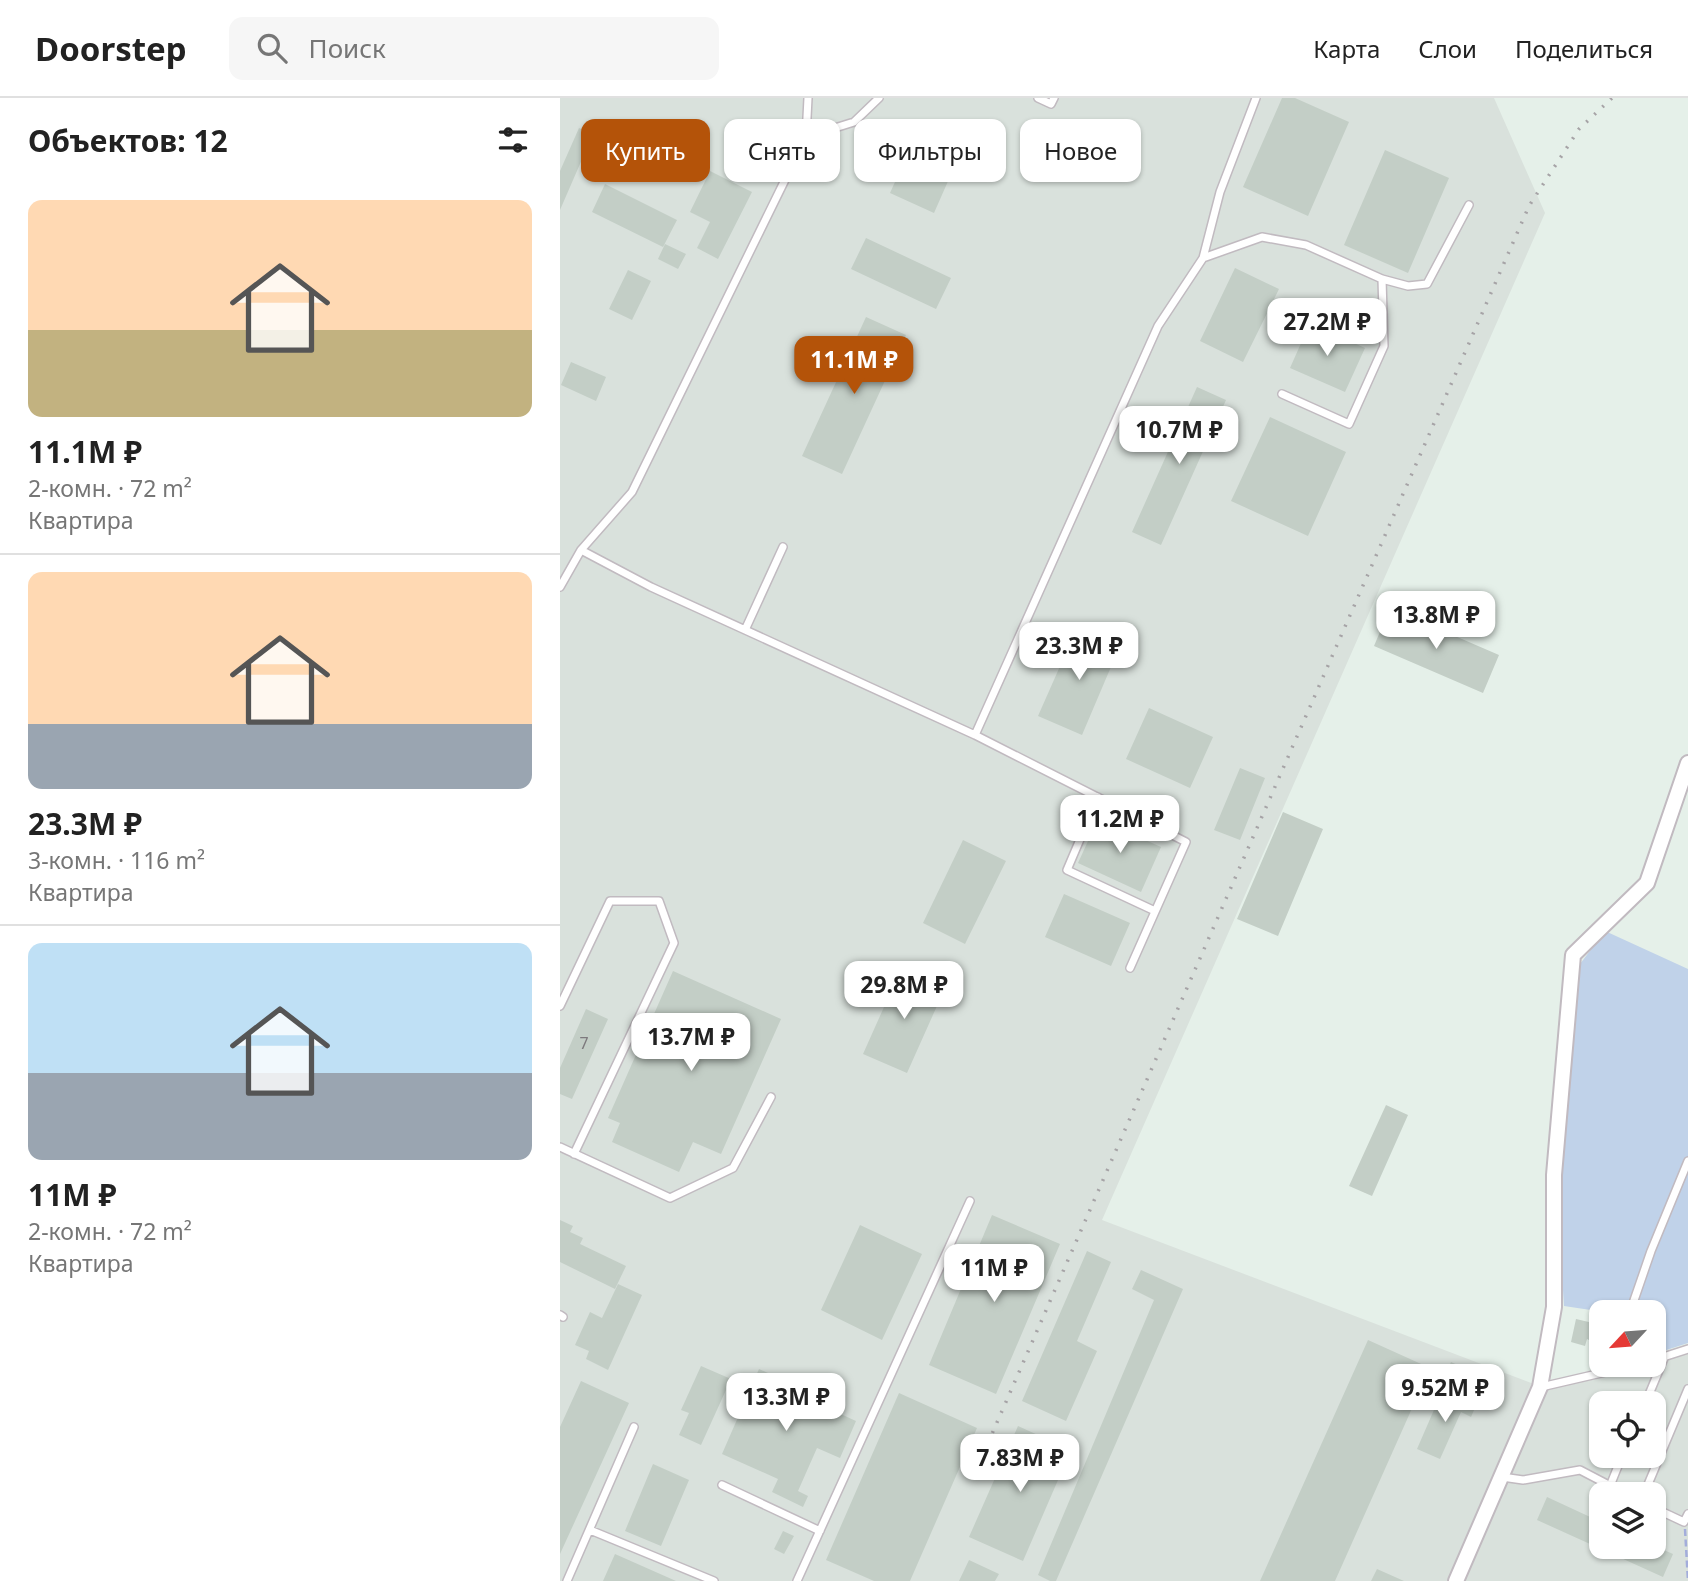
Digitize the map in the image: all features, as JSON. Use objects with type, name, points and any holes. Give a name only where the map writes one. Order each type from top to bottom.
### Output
[{"type":"street","points":[[1456,1581],[1540,1387],[1554,1307],[1554,1175],[1573,956],[1647,883],[1688,764]]},
{"type":"lane","points":[[807,119],[808,98]]},
{"type":"lane","points":[[840,126],[854,122],[879,98]]},
{"type":"lane","points":[[1038,98],[1051,104],[1054,98]]},
{"type":"lane","points":[[975,735],[1158,326],[1203,258],[1220,192],[1256,98]]},
{"type":"lane","points":[[560,587],[581,550],[632,492],[784,182]]},
{"type":"lane","points":[[1203,258],[1262,237],[1306,245],[1382,279],[1408,286],[1427,284],[1469,205]]},
{"type":"lane","points":[[1282,394],[1349,424],[1384,346],[1382,279]]},
{"type":"lane","points":[[745,630],[783,547]]},
{"type":"lane","points":[[581,550],[651,587],[975,735],[1186,842],[1130,968]]},
{"type":"lane","points":[[1098,797],[1067,870],[1155,911]]},
{"type":"lane","points":[[560,1006],[610,901],[659,901],[674,943],[574,1154]]},
{"type":"lane","points":[[560,1147],[670,1198],[733,1168],[771,1097]]},
{"type":"lane","points":[[1634,1300],[1688,1161]]},
{"type":"lane","points":[[797,1581],[970,1201]]},
{"type":"lane","points":[[1666,1356],[1688,1349]]},
{"type":"lane","points":[[1540,1387],[1589,1375]]},
{"type":"lane","points":[[1649,1482],[1688,1389]]},
{"type":"lane","points":[[567,1581],[634,1427]]},
{"type":"lane","points":[[1502,1477],[1524,1480],[1580,1470],[1602,1482]]},
{"type":"lane","points":[[722,1485],[820,1531]]},
{"type":"lane","points":[[1666,1514],[1684,1522],[1688,1514]]},
{"type":"lane","points":[[590,1530],[714,1581]]},
{"type":"path","points":[[1684,1522],[1688,1581]]},
{"type":"shaded area","points":[[560,98],[1494,98],[1545,213],[1102,1220],[1534,1384],[1589,1372],[1589,1377],[1666,1377],[1666,1356],[1688,1351],[1688,1581],[560,1581]]},
{"type":"shaded area","points":[[1605,931],[1688,969],[1688,1343],[1666,1350],[1666,1300],[1589,1300],[1589,1310],[1564,1306],[1558,1210],[1569,1013],[1580,964]]},
{"type":"building","points":[[1282,98],[1295,98],[1349,122],[1308,216],[1243,187]]},
{"type":"building","points":[[579,128],[581,129],[581,162],[560,210],[560,171]]},
{"type":"building","points":[[1385,150],[1449,178],[1408,273],[1344,245]]},
{"type":"building","points":[[710,171],[724,178],[724,182],[732,182],[752,192],[718,259],[697,248],[710,222],[690,212],[705,182],[710,182]]},
{"type":"building","points":[[895,182],[948,182],[934,213],[890,193]]},
{"type":"building","points":[[605,184],[677,220],[663,247],[592,212]]},
{"type":"building","points":[[866,238],[951,278],[936,309],[851,269]]},
{"type":"building","points":[[665,244],[686,254],[678,269],[658,259]]},
{"type":"building","points":[[1235,268],[1279,289],[1243,362],[1200,341]]},
{"type":"building","points":[[628,270],[651,281],[632,320],[609,309]]},
{"type":"building","points":[[866,317],[906,335],[842,474],[802,456]]},
{"type":"building","points":[[1310,323],[1365,348],[1345,392],[1290,368]]},
{"type":"building","points":[[571,362],[606,377],[596,401],[561,385]]},
{"type":"building","points":[[1197,387],[1226,400],[1161,545],[1132,532]]},
{"type":"building","points":[[1270,417],[1346,452],[1308,536],[1231,501]]},
{"type":"building","points":[[1390,608],[1499,655],[1483,693],[1374,646]]},
{"type":"building","points":[[1076,630],[1119,648],[1082,735],[1038,716]]},
{"type":"building","points":[[1149,708],[1213,737],[1190,788],[1126,759]]},
{"type":"building","points":[[1240,768],[1265,778],[1240,840],[1214,830]]},
{"type":"building","points":[[1283,812],[1323,829],[1278,936],[1237,919]]},
{"type":"building","points":[[1098,819],[1161,847],[1141,892],[1078,863]]},
{"type":"building","points":[[963,840],[1006,861],[965,944],[923,923]]},
{"type":"building","points":[[1064,894],[1130,923],[1111,966],[1045,937]]},
{"type":"building","points":[[901,969],[945,988],[907,1073],[863,1054]]},
{"type":"building","points":[[673,971],[781,1019],[721,1154],[693,1142],[679,1172],[612,1142],[620,1123],[608,1118]]},
{"type":"building","points":[[586,1009],[608,1019],[572,1099],[560,1094],[560,1068]]},
{"type":"building","points":[[1386,1105],[1408,1115],[1372,1196],[1349,1186]]},
{"type":"building","points":[[992,1215],[1060,1244],[996,1394],[929,1365]]},
{"type":"building","points":[[560,1220],[573,1226],[570,1232],[583,1238],[580,1244],[626,1266],[615,1289],[560,1262]]},
{"type":"building","points":[[860,1225],[922,1254],[882,1340],[821,1310]]},
{"type":"building","points":[[1087,1251],[1111,1262],[1077,1341],[1097,1351],[1066,1421],[1022,1401]]},
{"type":"building","points":[[1141,1270],[1183,1289],[1056,1581],[1050,1581],[1038,1575],[1154,1300],[1132,1289]]},
{"type":"building","points":[[618,1284],[642,1295],[608,1370],[586,1359],[589,1351],[575,1345],[590,1312],[602,1318]]},
{"type":"building","points":[[1576,1319],[1589,1322],[1589,1340],[1587,1339],[1585,1346],[1571,1342]]},
{"type":"building","points":[[1368,1340],[1430,1368],[1335,1581],[1260,1581]]},
{"type":"building","points":[[1451,1362],[1477,1374],[1472,1385],[1446,1373]]},
{"type":"building","points":[[701,1366],[731,1379],[701,1445],[679,1435],[689,1413],[681,1410]]},
{"type":"building","points":[[759,1369],[836,1404],[834,1411],[856,1421],[840,1458],[817,1448],[798,1491],[808,1496],[803,1507],[772,1492],[778,1479],[722,1454]]},
{"type":"building","points":[[581,1381],[629,1403],[560,1554],[560,1427]]},
{"type":"building","points":[[899,1393],[977,1428],[910,1581],[874,1581],[826,1560]]},
{"type":"building","points":[[1459,1393],[1478,1401],[1471,1417],[1461,1412],[1440,1459],[1417,1449],[1440,1396],[1455,1403]]},
{"type":"building","points":[[1018,1426],[1071,1450],[1023,1561],[969,1537]]},
{"type":"building","points":[[653,1464],[689,1480],[661,1546],[625,1531]]},
{"type":"building","points":[[1547,1497],[1589,1516],[1589,1544],[1537,1520]]},
{"type":"building","points":[[783,1531],[794,1536],[784,1554],[774,1549]]},
{"type":"building","points":[[1666,1551],[1673,1554],[1663,1577],[1623,1559],[1666,1559]]},
{"type":"building","points":[[615,1554],[676,1581],[603,1581]]},
{"type":"building","points":[[969,1560],[999,1574],[995,1581],[959,1581]]},
{"type":"building","points":[[1377,1569],[1404,1581],[1371,1581]]},
{"type":"railway","points":[[988,1443],[1529,206],[1579,129],[1612,98]]}]
